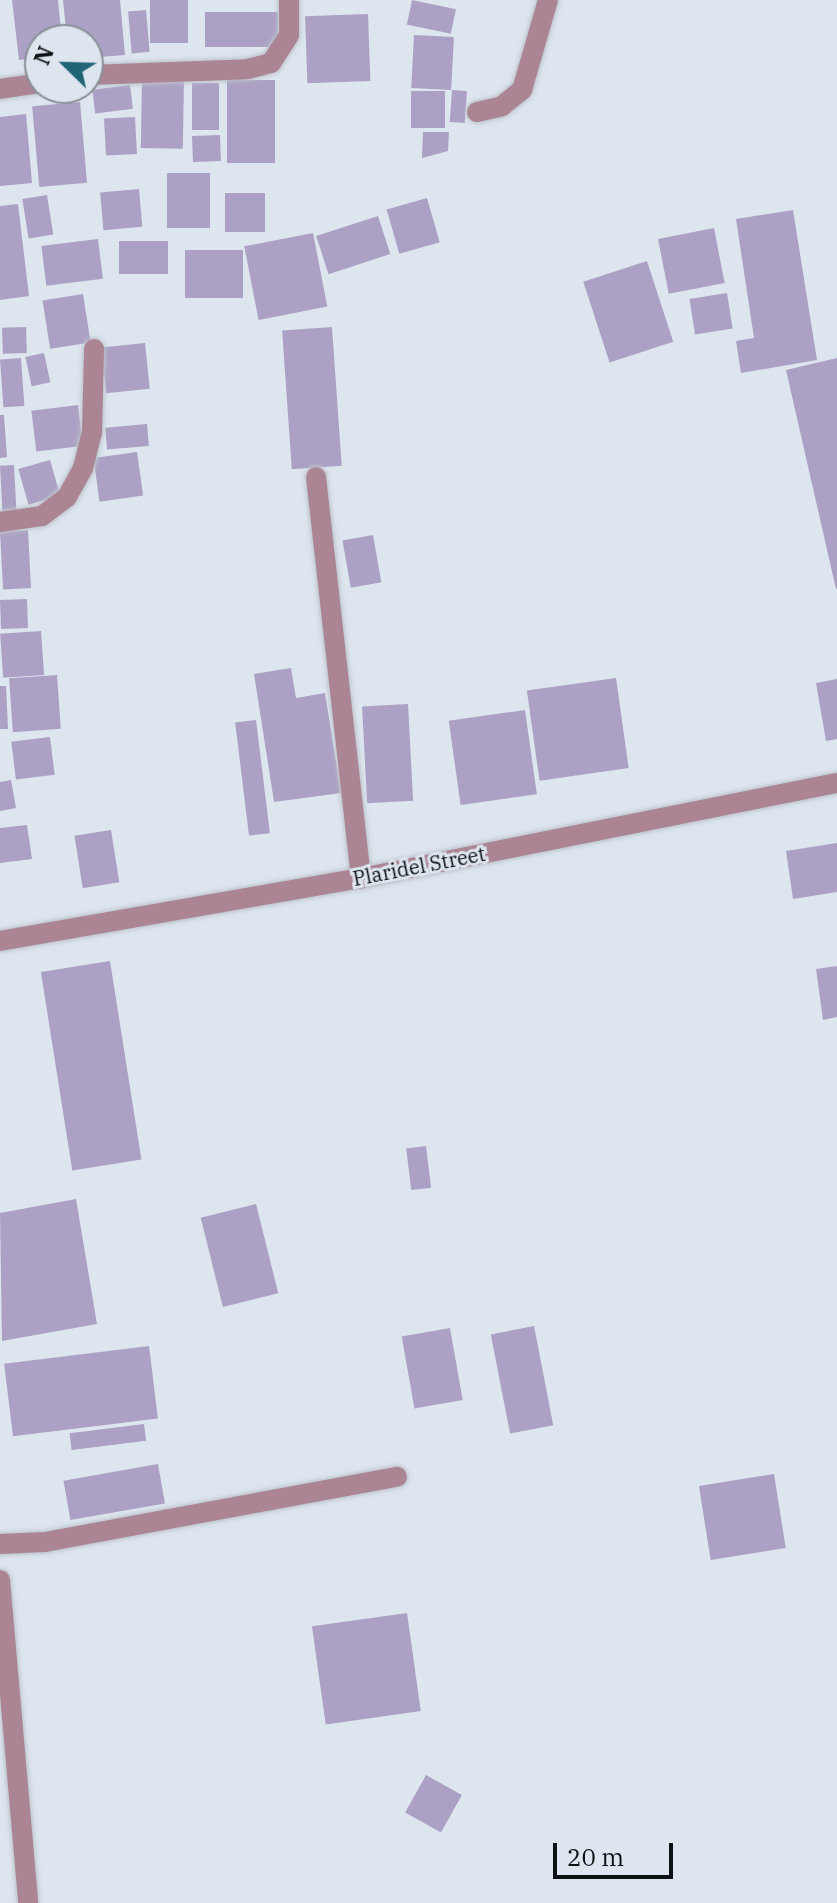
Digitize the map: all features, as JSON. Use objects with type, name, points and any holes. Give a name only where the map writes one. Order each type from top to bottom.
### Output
[{"type":"street","points":[[104,74],[248,69],[271,63],[289,35],[289,0]]},
{"type":"street","points":[[477,112],[502,106],[522,90],[548,0]]},
{"type":"street","points":[[0,89],[24,85]]},
{"type":"street","points":[[0,522],[42,516],[67,497],[83,468],[92,433],[94,349]]},
{"type":"street","points":[[316,477],[361,878]]},
{"type":"street","name":"Plaridel Street","points":[[0,941],[361,878],[837,783]]},
{"type":"street","points":[[0,1544],[45,1542],[397,1477]]},
{"type":"street","points":[[0,1580],[28,1903]]},
{"type":"building","points":[[12,0],[58,0],[60,24],[24,24],[24,60],[19,60]]},
{"type":"building","points":[[63,0],[120,0],[125,55],[104,57],[104,24],[65,24]]},
{"type":"building","points":[[150,0],[188,0],[188,43],[150,43]]},
{"type":"building","points":[[412,0],[456,9],[451,34],[407,24]]},
{"type":"building","points":[[146,10],[150,52],[132,53],[128,12]]},
{"type":"building","points":[[205,12],[278,12],[278,47],[205,47]]},
{"type":"building","points":[[368,14],[370,81],[307,83],[305,16]]},
{"type":"building","points":[[414,35],[454,37],[451,90],[411,88]]},
{"type":"building","points":[[142,79],[184,80],[183,149],[141,148]]},
{"type":"building","points":[[227,80],[275,80],[275,163],[227,163]]},
{"type":"building","points":[[192,83],[219,83],[219,130],[192,130]]},
{"type":"building","points":[[130,85],[133,109],[95,113],[94,104],[104,104],[104,88]]},
{"type":"building","points":[[452,90],[467,91],[465,123],[450,122]]},
{"type":"building","points":[[411,91],[445,91],[445,128],[411,128]]},
{"type":"building","points":[[80,104],[87,183],[39,187],[32,106]]},
{"type":"building","points":[[26,114],[32,183],[0,186],[0,117]]},
{"type":"building","points":[[135,117],[137,154],[106,156],[104,119]]},
{"type":"building","points":[[423,132],[449,132],[448,151],[422,158]]},
{"type":"building","points":[[220,135],[221,161],[193,162],[192,136]]},
{"type":"building","points":[[167,173],[210,173],[210,228],[167,228]]},
{"type":"building","points":[[139,189],[142,227],[103,230],[100,192]]},
{"type":"building","points":[[225,193],[265,193],[265,232],[225,232]]},
{"type":"building","points":[[47,195],[53,235],[29,238],[22,199]]},
{"type":"building","points":[[427,198],[440,242],[399,254],[387,210]]},
{"type":"building","points":[[18,204],[29,296],[0,300],[0,206]]},
{"type":"building","points":[[793,210],[817,360],[741,373],[736,341],[754,338],[736,219]]},
{"type":"building","points":[[378,216],[390,254],[329,274],[316,236]]},
{"type":"building","points":[[714,228],[725,283],[669,294],[658,239]]},
{"type":"building","points":[[313,233],[327,307],[259,320],[244,246]]},
{"type":"building","points":[[98,239],[103,279],[46,286],[41,246]]},
{"type":"building","points":[[119,241],[168,241],[168,274],[119,274]]},
{"type":"building","points":[[185,250],[243,250],[243,298],[185,298]]},
{"type":"building","points":[[647,261],[673,342],[610,363],[583,282]]},
{"type":"building","points":[[727,293],[733,329],[695,335],[689,299]]},
{"type":"building","points":[[83,294],[91,342],[50,349],[43,300]]},
{"type":"building","points":[[26,327],[27,353],[3,354],[2,328]]},
{"type":"building","points":[[332,327],[342,466],[292,469],[282,330]]},
{"type":"building","points":[[145,343],[150,389],[106,393],[101,348]]},
{"type":"building","points":[[44,353],[50,382],[32,386],[25,357]]},
{"type":"building","points":[[21,358],[24,406],[3,407],[0,359]]},
{"type":"building","points":[[837,358],[837,589],[836,589],[786,370]]},
{"type":"building","points":[[78,405],[83,446],[36,451],[31,411]]},
{"type":"building","points":[[0,415],[4,415],[7,457],[0,458]]},
{"type":"building","points":[[147,424],[149,446],[107,450],[105,428]]},
{"type":"building","points":[[137,452],[143,496],[100,502],[93,458]]},
{"type":"building","points":[[50,460],[60,496],[28,505],[18,469]]},
{"type":"building","points":[[14,465],[16,510],[2,511],[0,466]]},
{"type":"building","points":[[28,530],[31,588],[3,589],[0,531]]},
{"type":"building","points":[[373,535],[381,582],[351,588],[342,540]]},
{"type":"building","points":[[27,599],[28,628],[1,629],[0,600]]},
{"type":"building","points":[[41,631],[44,675],[3,678],[0,634]]},
{"type":"building","points":[[291,668],[296,698],[325,693],[341,793],[274,802],[254,674]]},
{"type":"building","points":[[57,675],[61,729],[13,732],[9,678]]},
{"type":"building","points":[[616,678],[629,768],[540,781],[527,691]]},
{"type":"building","points":[[837,679],[837,739],[826,741],[816,683]]},
{"type":"building","points":[[0,686],[6,686],[8,729],[0,729]]},
{"type":"building","points":[[408,704],[413,801],[367,803],[362,706]]},
{"type":"building","points":[[525,710],[537,794],[461,805],[449,721]]},
{"type":"building","points":[[256,720],[270,833],[249,836],[235,723]]},
{"type":"building","points":[[50,737],[55,775],[16,779],[11,742]]},
{"type":"building","points":[[11,780],[16,808],[0,811],[0,782]]},
{"type":"building","points":[[27,825],[32,859],[0,863],[0,828]]},
{"type":"building","points":[[111,830],[119,882],[83,888],[74,836]]},
{"type":"building","points":[[837,843],[837,892],[793,899],[786,851]]},
{"type":"building","points":[[110,961],[141,1160],[72,1170],[41,972]]},
{"type":"building","points":[[837,966],[837,1017],[823,1020],[816,969]]},
{"type":"building","points":[[426,1146],[431,1188],[411,1190],[406,1148]]},
{"type":"building","points":[[76,1199],[97,1324],[2,1341],[0,1213]]},
{"type":"building","points":[[256,1204],[278,1293],[223,1307],[201,1218]]},
{"type":"building","points":[[534,1326],[553,1425],[510,1434],[491,1334]]},
{"type":"building","points":[[450,1328],[463,1400],[414,1408],[402,1337]]},
{"type":"building","points":[[149,1346],[158,1418],[13,1436],[4,1364]]},
{"type":"building","points":[[144,1424],[146,1441],[72,1450],[70,1433]]},
{"type":"building","points":[[158,1464],[165,1503],[70,1520],[63,1481]]},
{"type":"building","points":[[774,1474],[786,1548],[711,1560],[699,1486]]},
{"type":"building","points":[[407,1613],[421,1711],[326,1724],[312,1626]]},
{"type":"building","points":[[426,1775],[462,1795],[441,1832],[405,1813]]}]
